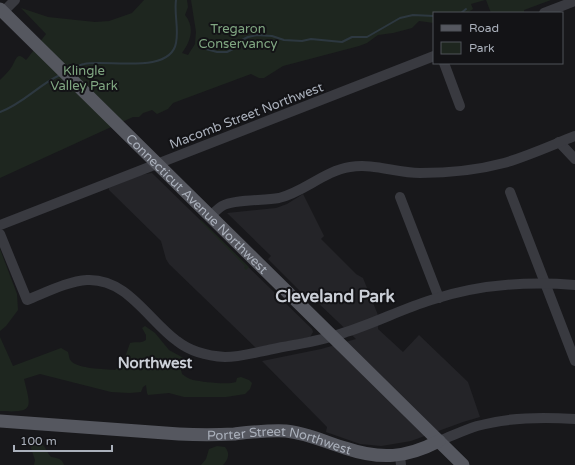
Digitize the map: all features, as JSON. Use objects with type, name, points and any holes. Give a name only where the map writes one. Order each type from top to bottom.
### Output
[{"type":"main road","name":"Connecticut Avenue Northwest","points":[[1,10],[463,465]]},
{"type":"main road","name":"Porter Street Northwest","points":[[0,422],[179,434],[208,435],[261,431],[287,432],[313,437],[358,452],[400,460],[439,441]]},
{"type":"street","points":[[1,10],[14,0]]},
{"type":"street","points":[[547,12],[575,1]]},
{"type":"street","name":"Macomb Street Northwest","points":[[0,224],[433,56]]},
{"type":"street","points":[[444,64],[460,106]]},
{"type":"street","points":[[210,216],[226,204],[287,196],[328,174],[346,167],[373,166],[420,173],[476,169],[504,163],[575,136]]},
{"type":"street","points":[[559,142],[575,159]]},
{"type":"street","points":[[510,192],[575,361]]},
{"type":"street","points":[[400,197],[439,298]]},
{"type":"street","points":[[0,234],[27,300],[78,281],[95,280],[106,282],[117,286],[126,293],[170,336],[182,345],[202,354],[216,356],[239,356],[333,337],[439,298],[484,288],[512,285],[575,285]]},
{"type":"street","name":"Porter Street Northwest","points":[[439,441],[476,427],[502,421],[534,418],[575,419]]},
{"type":"shaded area","points":[[152,173],[312,329],[313,332],[310,337],[256,348],[169,264],[161,241],[109,190],[109,188],[140,175]]},
{"type":"shaded area","points":[[303,194],[324,236],[321,239],[356,274],[363,278],[378,315],[378,329],[403,352],[419,335],[468,382],[480,417],[411,441],[381,446],[360,444],[326,432],[327,427],[262,361],[321,349],[356,339],[315,300],[312,303],[268,259],[271,256],[227,213],[276,208],[287,204]]},
{"type":"green space","name":"Klingle Valley Park","points":[[144,0],[187,0],[188,7],[185,15],[190,24],[191,34],[188,44],[182,53],[188,55],[195,44],[196,32],[191,0],[485,0],[471,4],[473,9],[468,12],[433,12],[433,23],[419,21],[412,28],[378,35],[367,43],[359,46],[283,66],[264,78],[259,78],[251,74],[173,103],[168,109],[157,114],[152,110],[143,113],[139,117],[133,117],[0,178],[0,80],[11,68],[18,56],[23,57],[26,60],[27,59],[46,34],[21,8],[48,17],[95,22],[109,21],[132,13]]},
{"type":"green space","points":[[486,0],[551,0],[524,10],[524,12],[491,12]]},
{"type":"green space","points":[[201,220],[249,267],[246,270],[244,268],[245,266],[200,221]]},
{"type":"green space","points":[[0,249],[17,294],[18,310],[6,326],[0,331]]},
{"type":"green space","points":[[145,326],[155,333],[169,350],[189,361],[189,363],[183,363],[181,370],[182,374],[187,377],[203,382],[232,383],[236,382],[237,378],[241,377],[252,383],[250,389],[245,394],[226,397],[184,397],[169,393],[148,395],[146,385],[143,387],[141,392],[111,392],[40,374],[24,379],[29,402],[28,407],[20,411],[0,411],[0,337],[13,366],[61,348],[68,352],[70,360],[75,364],[92,368],[115,370],[122,362],[130,343],[142,342],[146,340],[146,335],[142,328]]},
{"type":"green space","points":[[32,437],[41,442],[51,457],[61,460],[64,465],[34,465],[35,460],[28,439]]},
{"type":"green space","points":[[217,446],[225,447],[227,449],[228,458],[225,463],[223,465],[201,465],[206,459],[209,449]]},
{"type":"waterway","points":[[70,70],[84,64],[136,64],[162,59],[171,53],[176,43],[176,0]]},
{"type":"waterway","points":[[462,12],[466,9]]},
{"type":"waterway","points":[[206,49],[217,52],[227,52],[237,47],[242,40],[257,35],[272,36],[284,40],[302,41],[311,39],[342,42],[352,37],[367,37],[400,18],[413,15],[433,16]]},
{"type":"waterway","points":[[0,112],[8,109],[60,75]]},
{"type":"district","name":"Cleveland Park","points":[[335,296]]},
{"type":"district","name":"Northwest","points":[[155,363]]},
{"type":"park label","name":"Tregaron Conservancy","points":[[238,36]]}]
